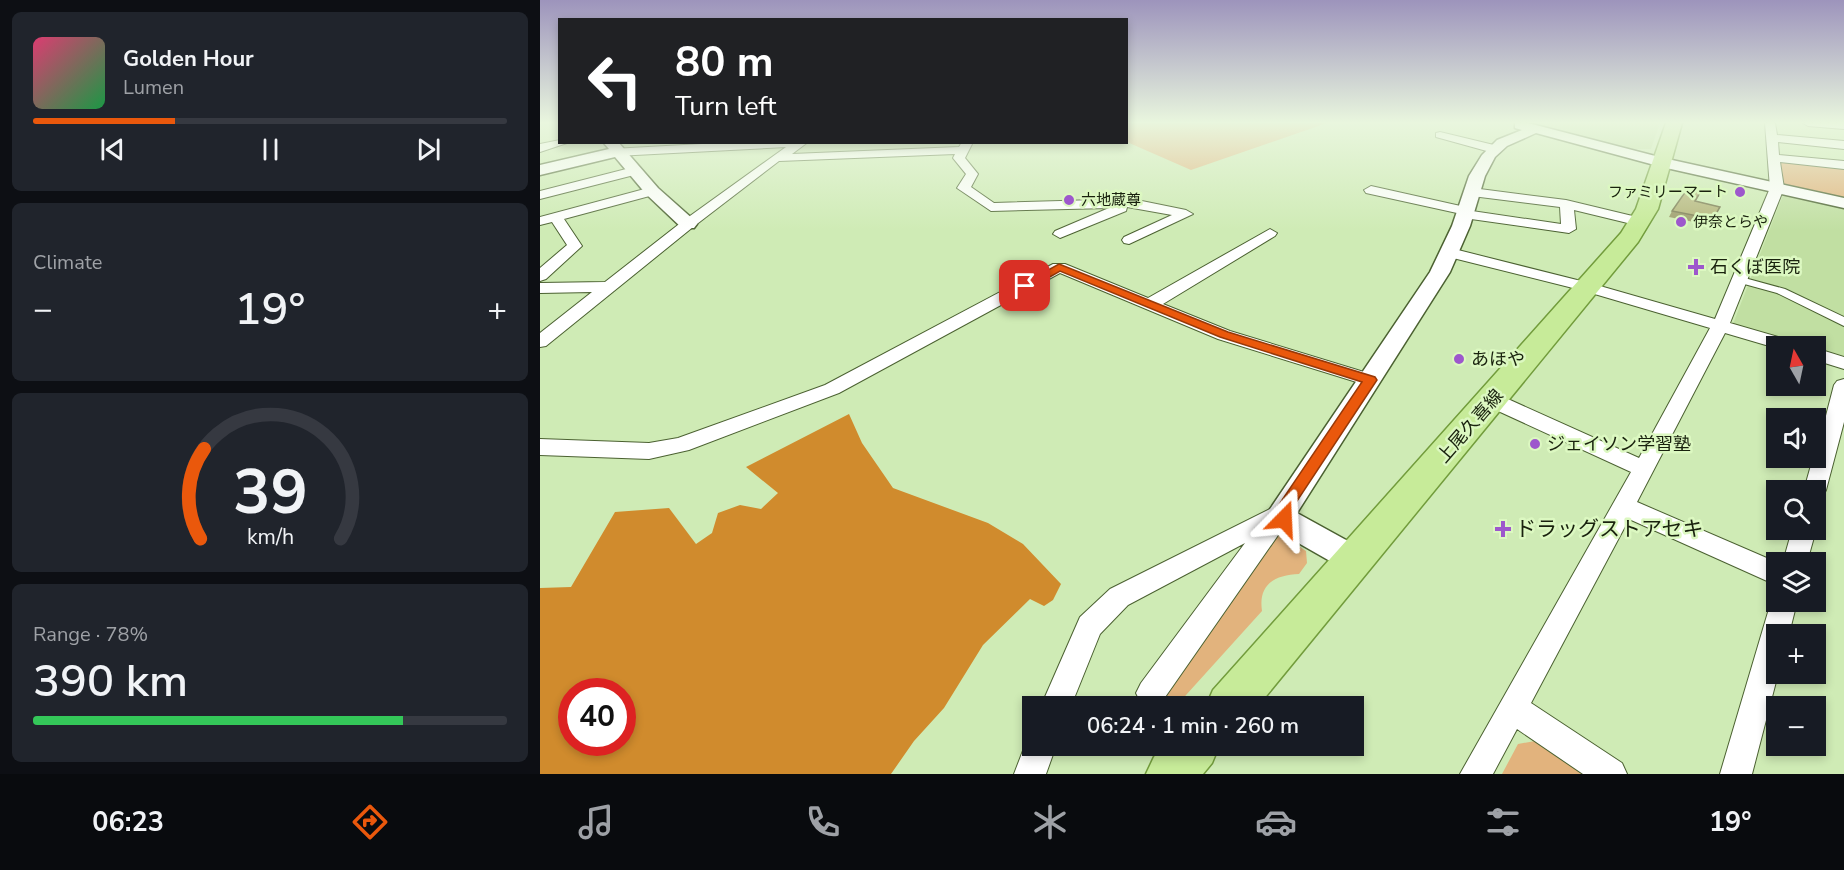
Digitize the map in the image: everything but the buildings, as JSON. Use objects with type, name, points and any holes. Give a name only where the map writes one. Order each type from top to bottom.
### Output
[{"type":"main road","name":"上尾久喜線","points":[[1238,696],[1492,400],[1640,222],[1663,159]]},
{"type":"street","points":[[540,170],[575,159]]},
{"type":"street","points":[[624,159],[652,191],[688,224]]},
{"type":"street","points":[[540,342],[688,224],[775,159]]},
{"type":"street","points":[[961,159],[972,174],[964,188],[991,207],[1132,203],[1186,214],[1129,240]]},
{"type":"street","points":[[1151,693],[1282,512],[1370,380],[1450,253],[1482,165],[1486,159]]},
{"type":"street","points":[[1651,159],[1844,203]]},
{"type":"street","points":[[1476,774],[1720,326],[1741,280],[1777,188],[1773,159]]},
{"type":"street","points":[[1784,159],[1844,165]]},
{"type":"street","points":[[540,195],[634,171]]},
{"type":"street","points":[[1371,190],[1467,205],[1569,229],[1566,204]]},
{"type":"street","points":[[540,221],[652,191]]},
{"type":"street","points":[[540,447],[649,451],[681,444],[832,389],[1060,250],[1132,203]]},
{"type":"street","points":[[1467,205],[1566,204],[1640,222]]},
{"type":"street","points":[[1060,250],[1062,206]]},
{"type":"street","points":[[540,276],[575,246],[556,217]]},
{"type":"street","points":[[1150,304],[1270,233]]},
{"type":"street","points":[[1060,250],[1150,304],[1224,334],[1370,380]]},
{"type":"street","points":[[1450,253],[1587,287],[1766,339]]},
{"type":"street","points":[[1741,280],[1781,291],[1844,322]]},
{"type":"street","points":[[540,288],[610,287]]},
{"type":"street","points":[[1826,357],[1844,363]]},
{"type":"street","points":[[1818,480],[1844,385]]},
{"type":"street","points":[[1492,400],[1644,469]]},
{"type":"street","points":[[1623,506],[1766,570]]},
{"type":"street","points":[[1282,512],[1289,524],[1355,560]]},
{"type":"street","points":[[1060,696],[1090,626],[1119,597],[1282,512]]},
{"type":"street","points":[[1736,774],[1781,612]]},
{"type":"street","points":[[1512,708],[1611,774]]},
{"type":"street","points":[[1030,774],[1036,756]]},
{"type":"shaded area","points":[[1166,159],[1222,159],[1191,170]]},
{"type":"shaded area","points":[[1778,162],[1844,167],[1844,199],[1781,183]]},
{"type":"shaded area","points":[[1783,195],[1844,207],[1844,356],[1826,351],[1826,336],[1775,336],[1733,324]]},
{"type":"shaded area","points":[[849,414],[862,443],[893,488],[988,523],[1023,544],[1061,584],[1053,600],[1044,606],[1030,599],[983,645],[944,708],[914,741],[891,774],[540,774],[540,588],[571,587],[615,512],[669,508],[696,544],[712,533],[718,513],[740,505],[761,509],[778,493],[746,467]]},
{"type":"shaded area","points":[[1277,532],[1306,551],[1307,563],[1299,574],[1283,576],[1270,583],[1263,594],[1262,611],[1185,696],[1160,695]]},
{"type":"shaded area","points":[[1535,741],[1585,774],[1502,774],[1518,744]]},
{"type":"place","name":"ファミリーマート","points":[[1740,192]]},
{"type":"place","name":"六地蔵尊","points":[[1069,200]]},
{"type":"place","name":"伊奈とらや","points":[[1681,222]]},
{"type":"place","name":"石くぼ医院","points":[[1696,267]]},
{"type":"place","name":"あほや","points":[[1459,359]]},
{"type":"place","name":"ジェイソン学習塾","points":[[1535,444]]},
{"type":"place","name":"ドラッグストアセキ","points":[[1503,529]]},
{"type":"route","points":[[1025,286],[1059,267],[1224,334],[1370,380],[1287,503],[1282,512],[1284,519]]}]
